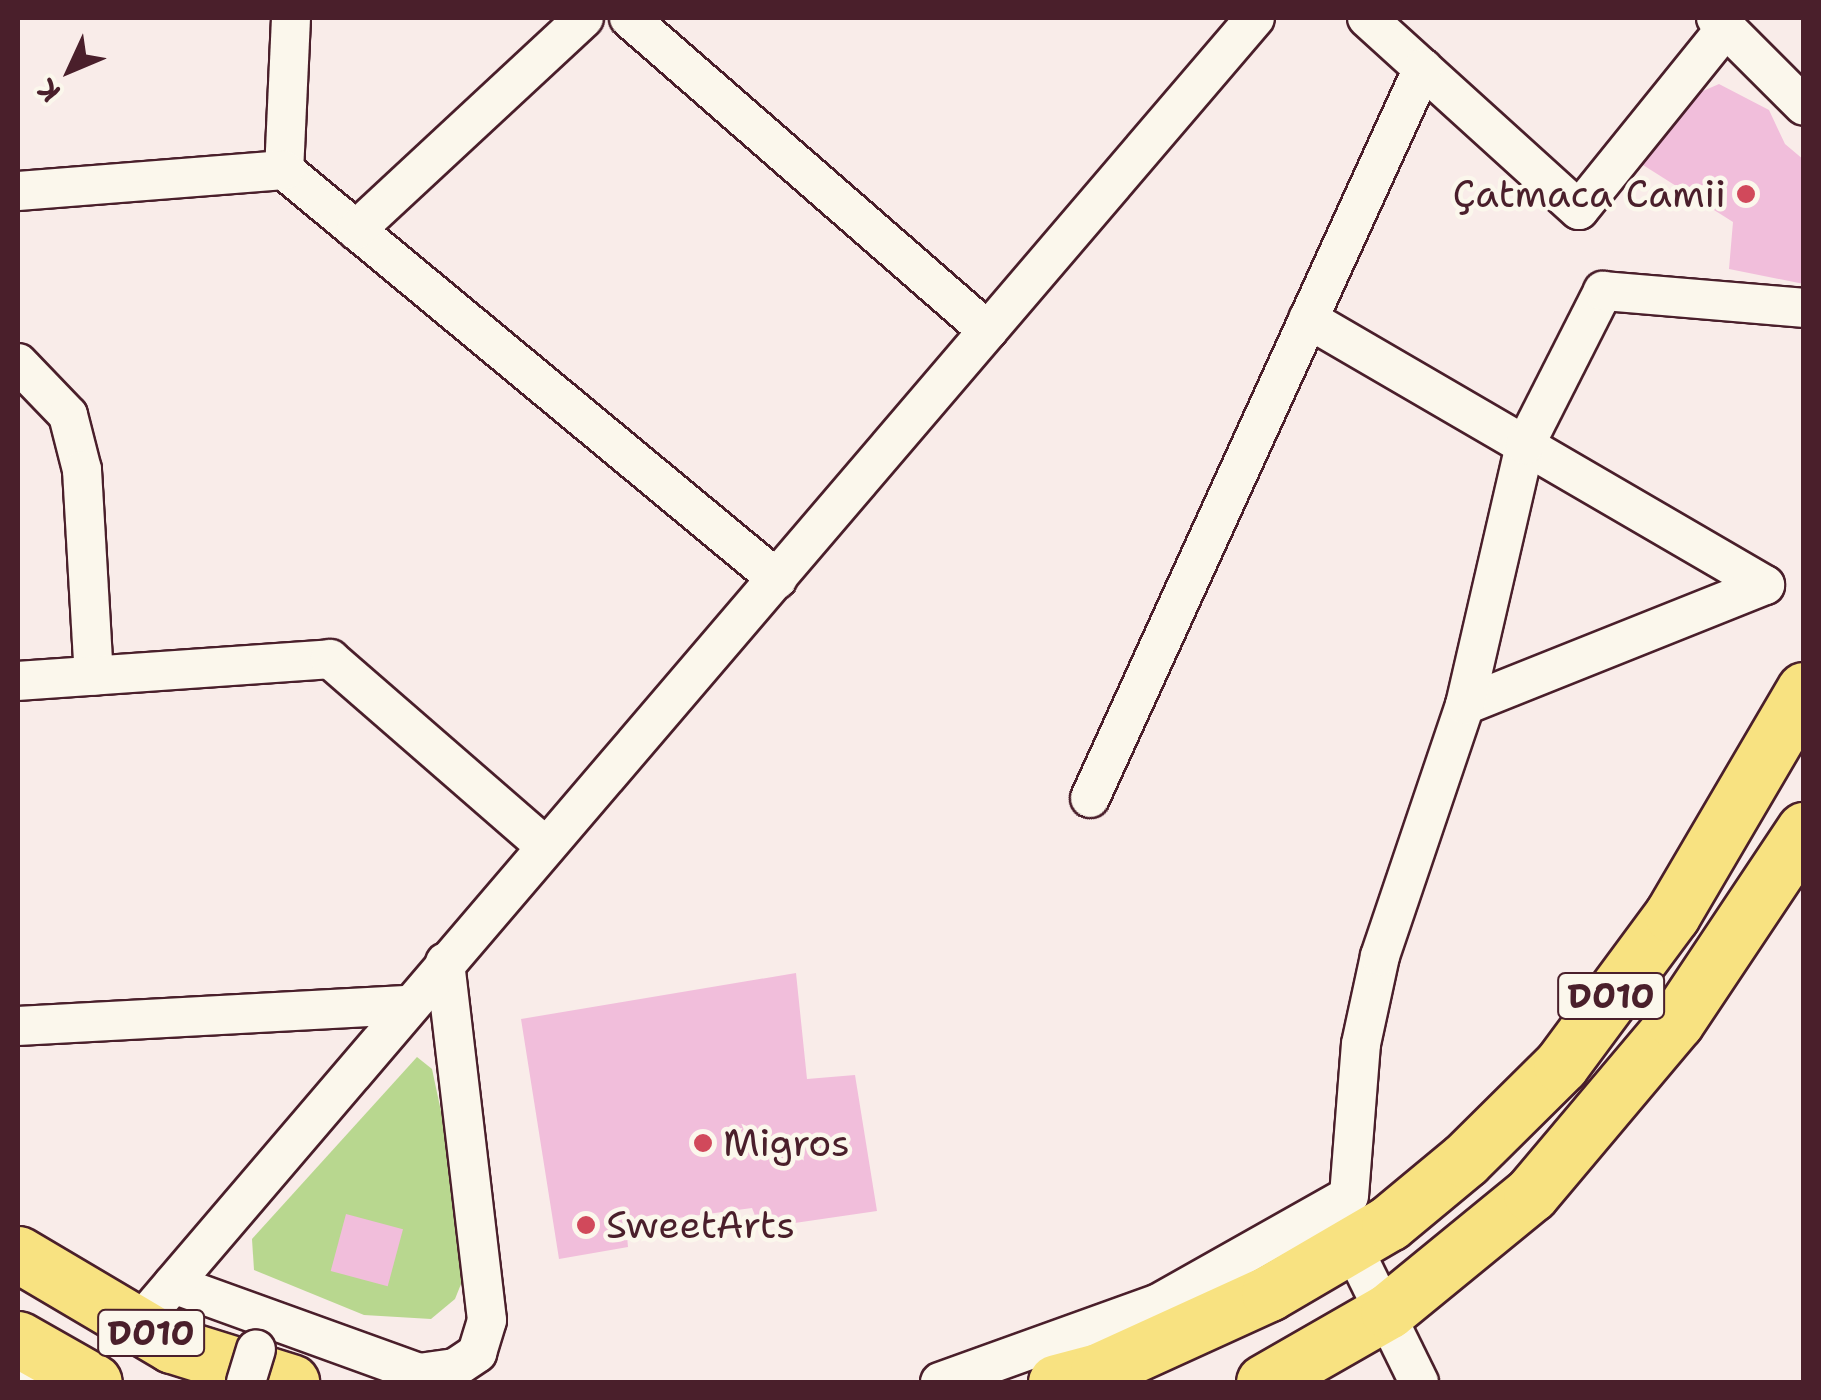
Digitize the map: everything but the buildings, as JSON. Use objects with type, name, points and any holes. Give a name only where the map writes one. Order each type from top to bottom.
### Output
[{"type":"highway","name":"D010","points":[[1056,1382],[1098,1370],[1268,1292],[1389,1223],[1465,1160],[1560,1065],[1672,915],[1804,690]]},
{"type":"highway","name":"D010","points":[[1264,1382],[1388,1311],[1531,1194],[1676,1022],[1804,830]]},
{"type":"highway","name":"D010","points":[[18,1254],[172,1345],[264,1372]]},
{"type":"street","points":[[284,170],[291,18]]},
{"type":"street","points":[[356,230],[584,18]]},
{"type":"street","points":[[629,18],[988,331]]},
{"type":"street","points":[[1366,18],[1579,210],[1720,22],[1804,106]]},
{"type":"street","points":[[138,1325],[1249,20]]},
{"type":"street","points":[[1090,798],[1423,68]]},
{"type":"street","points":[[18,191],[284,170],[777,579]]},
{"type":"street","points":[[940,1382],[1157,1304],[1350,1196],[1360,1044],[1380,956],[1465,705],[1526,445],[1603,291],[1804,308]]},
{"type":"street","points":[[1308,319],[1766,585],[1465,705]]},
{"type":"street","points":[[18,362],[68,414],[82,470],[94,676]]},
{"type":"street","points":[[18,681],[330,659],[546,847]]},
{"type":"street","points":[[180,1276],[465,1375],[487,1320],[445,962]]},
{"type":"street","points":[[18,1026],[409,1005]]},
{"type":"street","points":[[1351,1244],[1388,1311],[1419,1382]]},
{"type":"green space","points":[[417,1057],[432,1069],[456,1182],[465,1274],[455,1299],[431,1319],[364,1315],[254,1270],[252,1239]]},
{"type":"place","name":"Çatmaca Camii","points":[[1746,194]]},
{"type":"place","name":"Migros","points":[[703,1143]]},
{"type":"place","name":"SweetArts","points":[[586,1225]]}]
